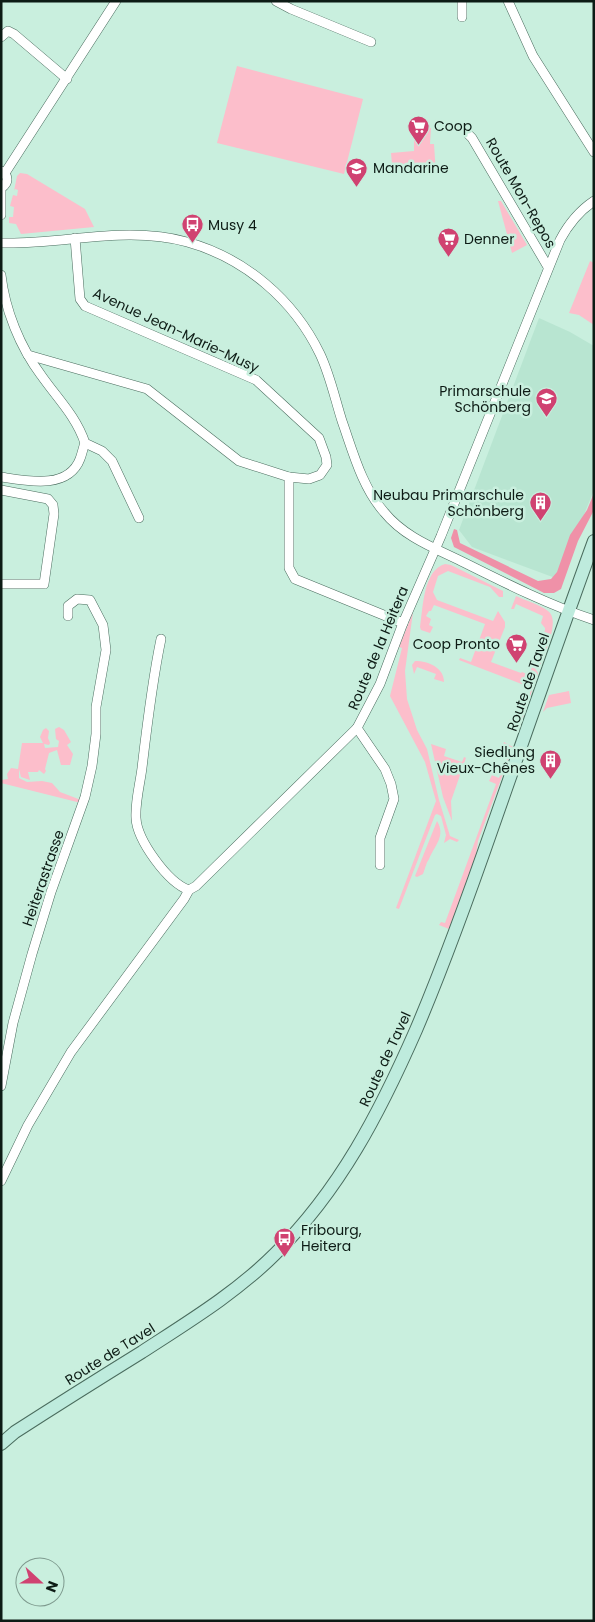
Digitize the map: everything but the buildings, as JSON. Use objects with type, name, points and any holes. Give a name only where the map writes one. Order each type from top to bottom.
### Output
[{"type":"main road","name":"Route de Tavel","points":[[1,1444],[15,1432],[205,1311],[239,1286],[292,1237],[339,1178],[380,1108],[429,999],[475,879],[594,540]]},
{"type":"street","points":[[1,215],[1,188],[7,181],[3,172],[67,78],[116,1]]},
{"type":"street","points":[[276,1],[371,42]]},
{"type":"street","points":[[462,1],[462,17]]},
{"type":"street","points":[[508,1],[533,56],[594,152]]},
{"type":"street","points":[[1,37],[8,31],[14,34],[67,78]]},
{"type":"street","name":"Route Mon-Repos","points":[[468,134],[548,267]]},
{"type":"street","name":"Route de la Heitera","points":[[188,890],[196,886],[240,844],[357,728],[380,684],[403,623],[513,359],[548,267],[566,228],[584,207],[594,201]]},
{"type":"street","points":[[1,243],[132,235],[152,236],[187,242],[230,259],[272,289],[290,308],[306,330],[320,354],[351,448],[362,475],[371,494],[393,524],[435,549],[514,588],[594,620]]},
{"type":"street","name":"Avenue Jean-Marie-Musy","points":[[28,355],[147,389],[239,462],[289,477],[309,479],[320,475],[325,470],[326,457],[319,438],[256,380],[85,306],[80,299],[75,238]]},
{"type":"street","points":[[1,275],[9,310],[28,355],[40,375],[76,422],[84,443],[76,467],[61,478],[50,481],[27,481],[1,477]]},
{"type":"street","points":[[84,443],[102,452],[112,461],[139,518]]},
{"type":"street","points":[[289,477],[289,568],[295,579],[403,623]]},
{"type":"street","points":[[1,490],[48,498],[53,505],[54,514],[44,584],[1,584]]},
{"type":"street","name":"Heiterastrasse","points":[[1,1086],[13,1023],[32,954],[51,892],[85,797],[92,766],[96,734],[96,707],[106,650],[103,625],[90,600],[77,599],[68,606],[68,616]]},
{"type":"street","points":[[1,1182],[28,1124],[71,1052],[184,899],[188,890],[175,882],[153,857],[144,843],[136,818],[151,691],[161,639]]},
{"type":"street","points":[[357,728],[385,769],[394,799],[380,838],[380,865]]},
{"type":"shaded area","points":[[237,66],[363,99],[344,174],[217,143]]},
{"type":"shaded area","points":[[431,128],[430,144],[434,144],[436,174],[393,175],[391,153],[414,151],[414,130]]},
{"type":"shaded area","points":[[20,173],[27,174],[85,209],[94,227],[21,234],[16,224],[9,223],[9,217],[13,217],[14,207],[10,206],[13,195],[17,196],[18,190],[15,189],[14,191],[17,176]]},
{"type":"shaded area","points":[[498,201],[501,201],[527,245],[512,253]]},
{"type":"shaded area","points":[[590,261],[594,263],[594,325],[579,315],[569,313]]},
{"type":"shaded area","name":"Primarschule Schönberg","points":[[539,318],[570,332],[594,346],[594,490],[558,579],[472,547],[459,530]]},
{"type":"shaded area","points":[[594,493],[594,510],[578,541],[561,589],[554,593],[544,593],[454,547],[451,538],[454,529],[457,530],[460,543],[538,581],[551,579],[557,572],[570,535],[587,510]]},
{"type":"shaded area","points":[[445,564],[451,565],[503,591],[503,597],[499,597],[490,587],[448,571],[438,576],[433,592],[437,600],[493,621],[498,611],[505,622],[505,627],[491,662],[529,675],[532,667],[535,668],[538,673],[518,728],[509,725],[510,719],[519,722],[532,688],[459,660],[460,658],[471,662],[485,624],[434,605],[426,616],[431,619],[429,625],[433,627],[430,633],[421,630],[423,601],[428,582],[432,574]]},
{"type":"shaded area","points":[[516,596],[541,606],[552,615],[552,629],[540,666],[536,657],[545,630],[541,623],[543,616],[516,604],[514,609],[511,609]]},
{"type":"shaded area","points":[[413,612],[405,671],[407,699],[417,730],[427,749],[450,836],[459,840],[457,842],[450,839],[444,843],[446,835],[441,816],[435,815],[399,909],[396,908],[436,801],[425,762],[390,696],[402,648],[399,647]]},
{"type":"shaded area","points":[[415,661],[435,666],[439,669],[444,682],[434,679],[436,674],[417,667],[414,674],[412,665]]},
{"type":"shaded area","points":[[569,691],[571,703],[547,708],[543,712],[549,695]]},
{"type":"shaded area","points":[[59,727],[64,730],[71,742],[67,745],[73,754],[70,765],[61,765],[57,750],[49,753],[44,774],[39,770],[38,772],[28,772],[30,780],[21,777],[19,769],[19,778],[27,782],[42,781],[52,783],[60,792],[81,800],[81,803],[1,783],[1,780],[8,779],[7,774],[11,768],[18,769],[22,743],[43,743],[40,737],[46,728],[49,731],[48,738],[50,743],[49,745],[44,744],[45,748],[58,747],[59,741],[56,739],[55,729]]},
{"type":"shaded area","points":[[504,742],[513,747],[478,841],[476,855],[449,929],[439,925],[441,922],[445,923],[496,784],[489,781],[492,775],[499,778],[508,756],[500,753]]},
{"type":"shaded area","points":[[431,744],[446,749],[444,756],[462,762],[464,757],[466,758],[451,801],[452,821],[443,797]]},
{"type":"shaded area","points":[[437,821],[440,831],[439,840],[423,874],[417,877],[415,876]]},
{"type":"place","name":"Coop","points":[[418,145]]},
{"type":"place","name":"Mandarine","points":[[357,187]]},
{"type":"place","name":"Musy 4","points":[[192,244]]},
{"type":"place","name":"Denner","points":[[448,258]]},
{"type":"place","name":"Primarschule Schönberg","points":[[547,418]]},
{"type":"place","name":"Neubau Primarschule Schönberg","points":[[540,522]]},
{"type":"place","name":"Coop Pronto","points":[[516,663]]},
{"type":"place","name":"Siedlung Vieux-Chênes","points":[[551,779]]},
{"type":"place","name":"Fribourg, Heitera","points":[[285,1257]]}]
